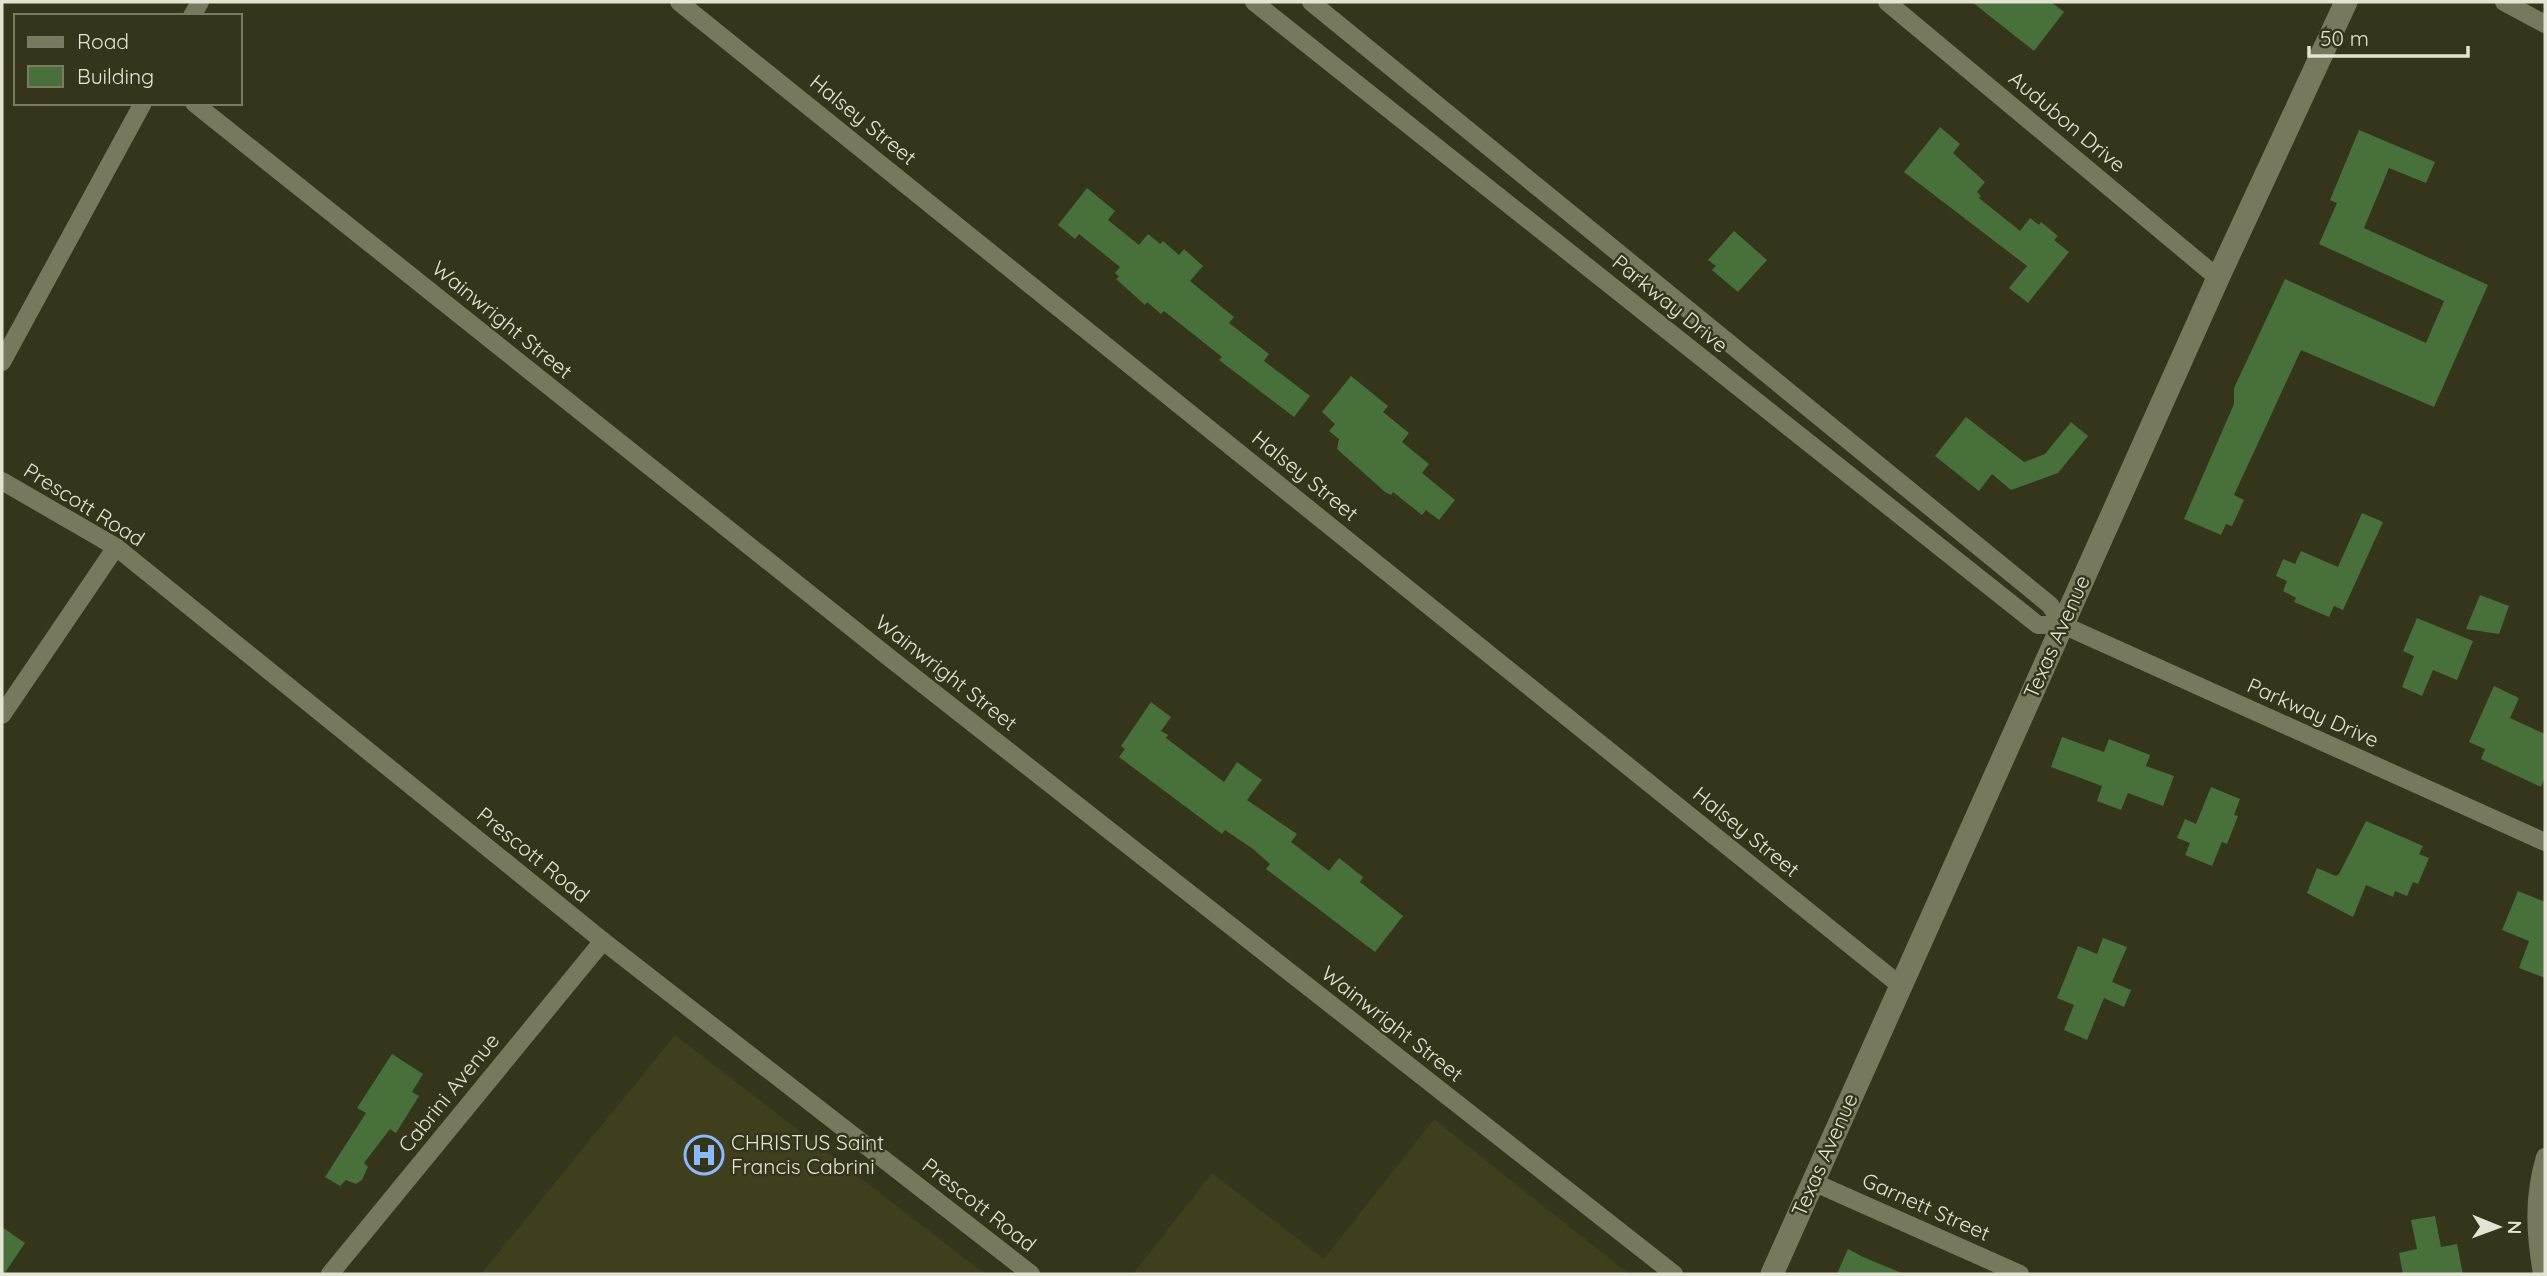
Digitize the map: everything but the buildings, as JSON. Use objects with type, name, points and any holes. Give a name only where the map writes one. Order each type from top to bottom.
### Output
[{"type":"street","name":"Halsey Street","points":[[680,2],[1901,986]]},
{"type":"street","name":"Parkway Drive","points":[[1254,2],[2038,625],[2063,625],[2545,842]]},
{"type":"street","name":"Parkway Drive","points":[[1311,2],[2050,605],[2063,625]]},
{"type":"street","name":"Audubon Drive","points":[[1887,2],[2218,278]]},
{"type":"street","name":"Texas Avenue","points":[[1772,1274],[2218,278],[2346,2]]},
{"type":"street","points":[[2504,2],[2545,24]]},
{"type":"street","points":[[2,362],[142,105]]},
{"type":"street","name":"Wainwright Street","points":[[197,105],[880,650],[1674,1274]]},
{"type":"street","name":"Prescott Road","points":[[2,481],[116,547],[603,941],[1031,1274]]},
{"type":"street","points":[[2,715],[116,547]]},
{"type":"street","name":"Cabrini Avenue","points":[[330,1274],[603,941]]},
{"type":"street","points":[[2542,1274],[2535,1234],[2537,1184],[2545,1157]]},
{"type":"street","name":"Garnett Street","points":[[1813,1182],[2020,1274]]},
{"type":"shaded area","name":"CHRISTUS Saint Francis Cabrini","points":[[675,1035],[985,1274],[481,1274]]},
{"type":"shaded area","points":[[1434,1119],[1629,1274],[1133,1274],[1212,1173],[1324,1259]]},
{"type":"place","name":"CHRISTUS Saint Francis Cabrini","points":[[704,1155]]}]
